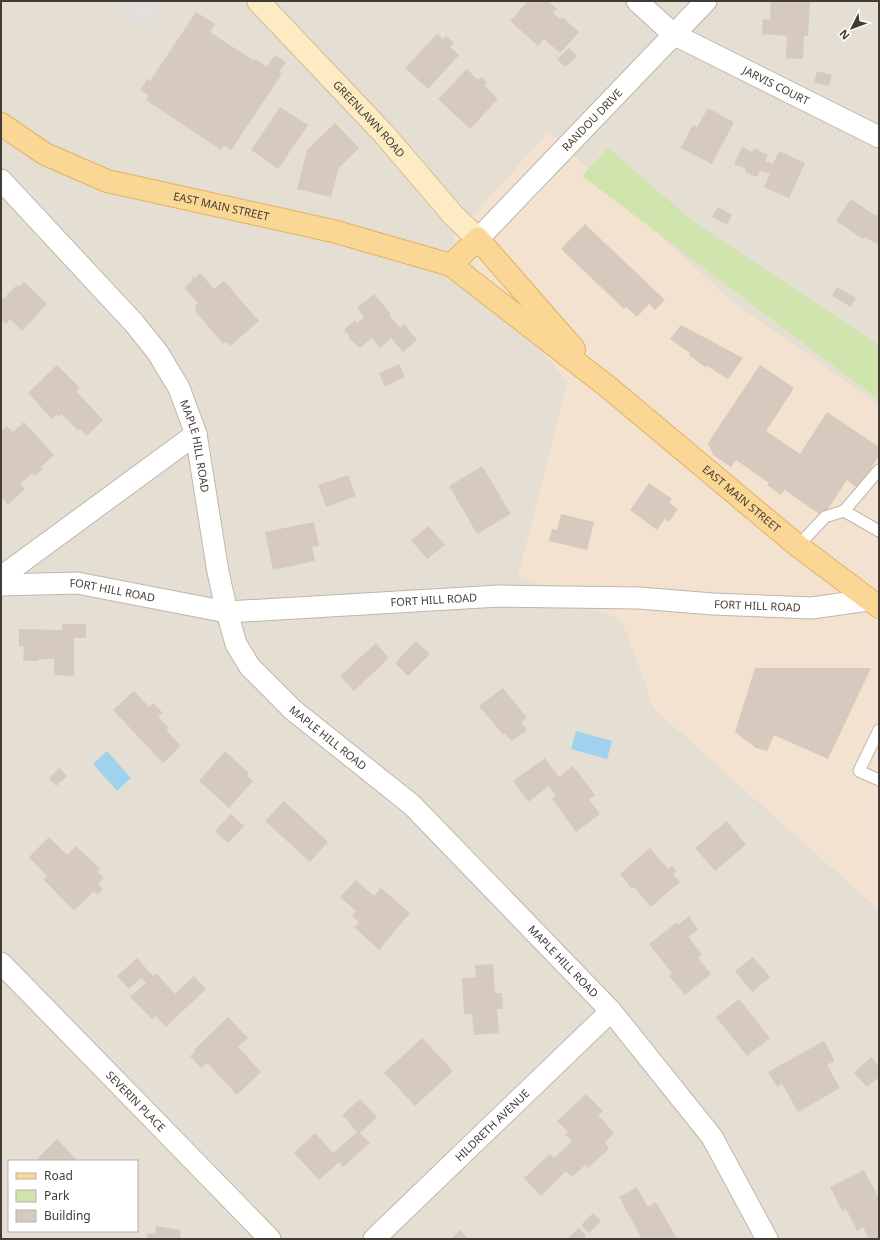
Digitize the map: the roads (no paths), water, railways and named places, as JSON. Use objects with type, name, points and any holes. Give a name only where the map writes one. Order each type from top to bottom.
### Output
[{"type":"main road","name":"GREENLAWN ROAD","points":[[258,1],[384,134],[454,216],[478,239]]},
{"type":"main road","name":"EAST MAIN STREET","points":[[1,124],[45,154],[107,181],[334,231],[451,265],[608,387],[798,546],[873,603]]},
{"type":"main road","points":[[451,265],[478,239]]},
{"type":"main road","name":"EAST MAIN STREET","points":[[478,239],[608,387]]},
{"type":"street","name":"JARVIS COURT","points":[[637,1],[673,34],[879,137]]},
{"type":"street","name":"RANDOU DRIVE","points":[[478,239],[706,1]]},
{"type":"street","name":"MAPLE HILL ROAD","points":[[1,180],[134,323],[158,353],[179,388],[196,434],[218,572],[227,612],[236,644],[250,667],[293,710],[412,805],[610,1011],[712,1137],[767,1239]]},
{"type":"street","points":[[1,577],[196,434]]},
{"type":"street","name":"FORT HILL ROAD","points":[[1,585],[77,583],[227,612],[499,596],[639,598],[713,604],[812,608],[873,603]]},
{"type":"street","name":"SEVERIN PLACE","points":[[1,963],[270,1239]]},
{"type":"street","name":"HILDRETH AVENUE","points":[[374,1239],[610,1011]]},
{"type":"lane","points":[[798,546],[825,517],[844,511],[879,470]]},
{"type":"lane","points":[[844,511],[879,531]]},
{"type":"lane","points":[[879,730],[859,771],[879,780]]},
{"type":"water","points":[[576,731],[612,741],[607,759],[571,749]]},
{"type":"water","points":[[107,751],[131,778],[117,791],[93,764]]}]
